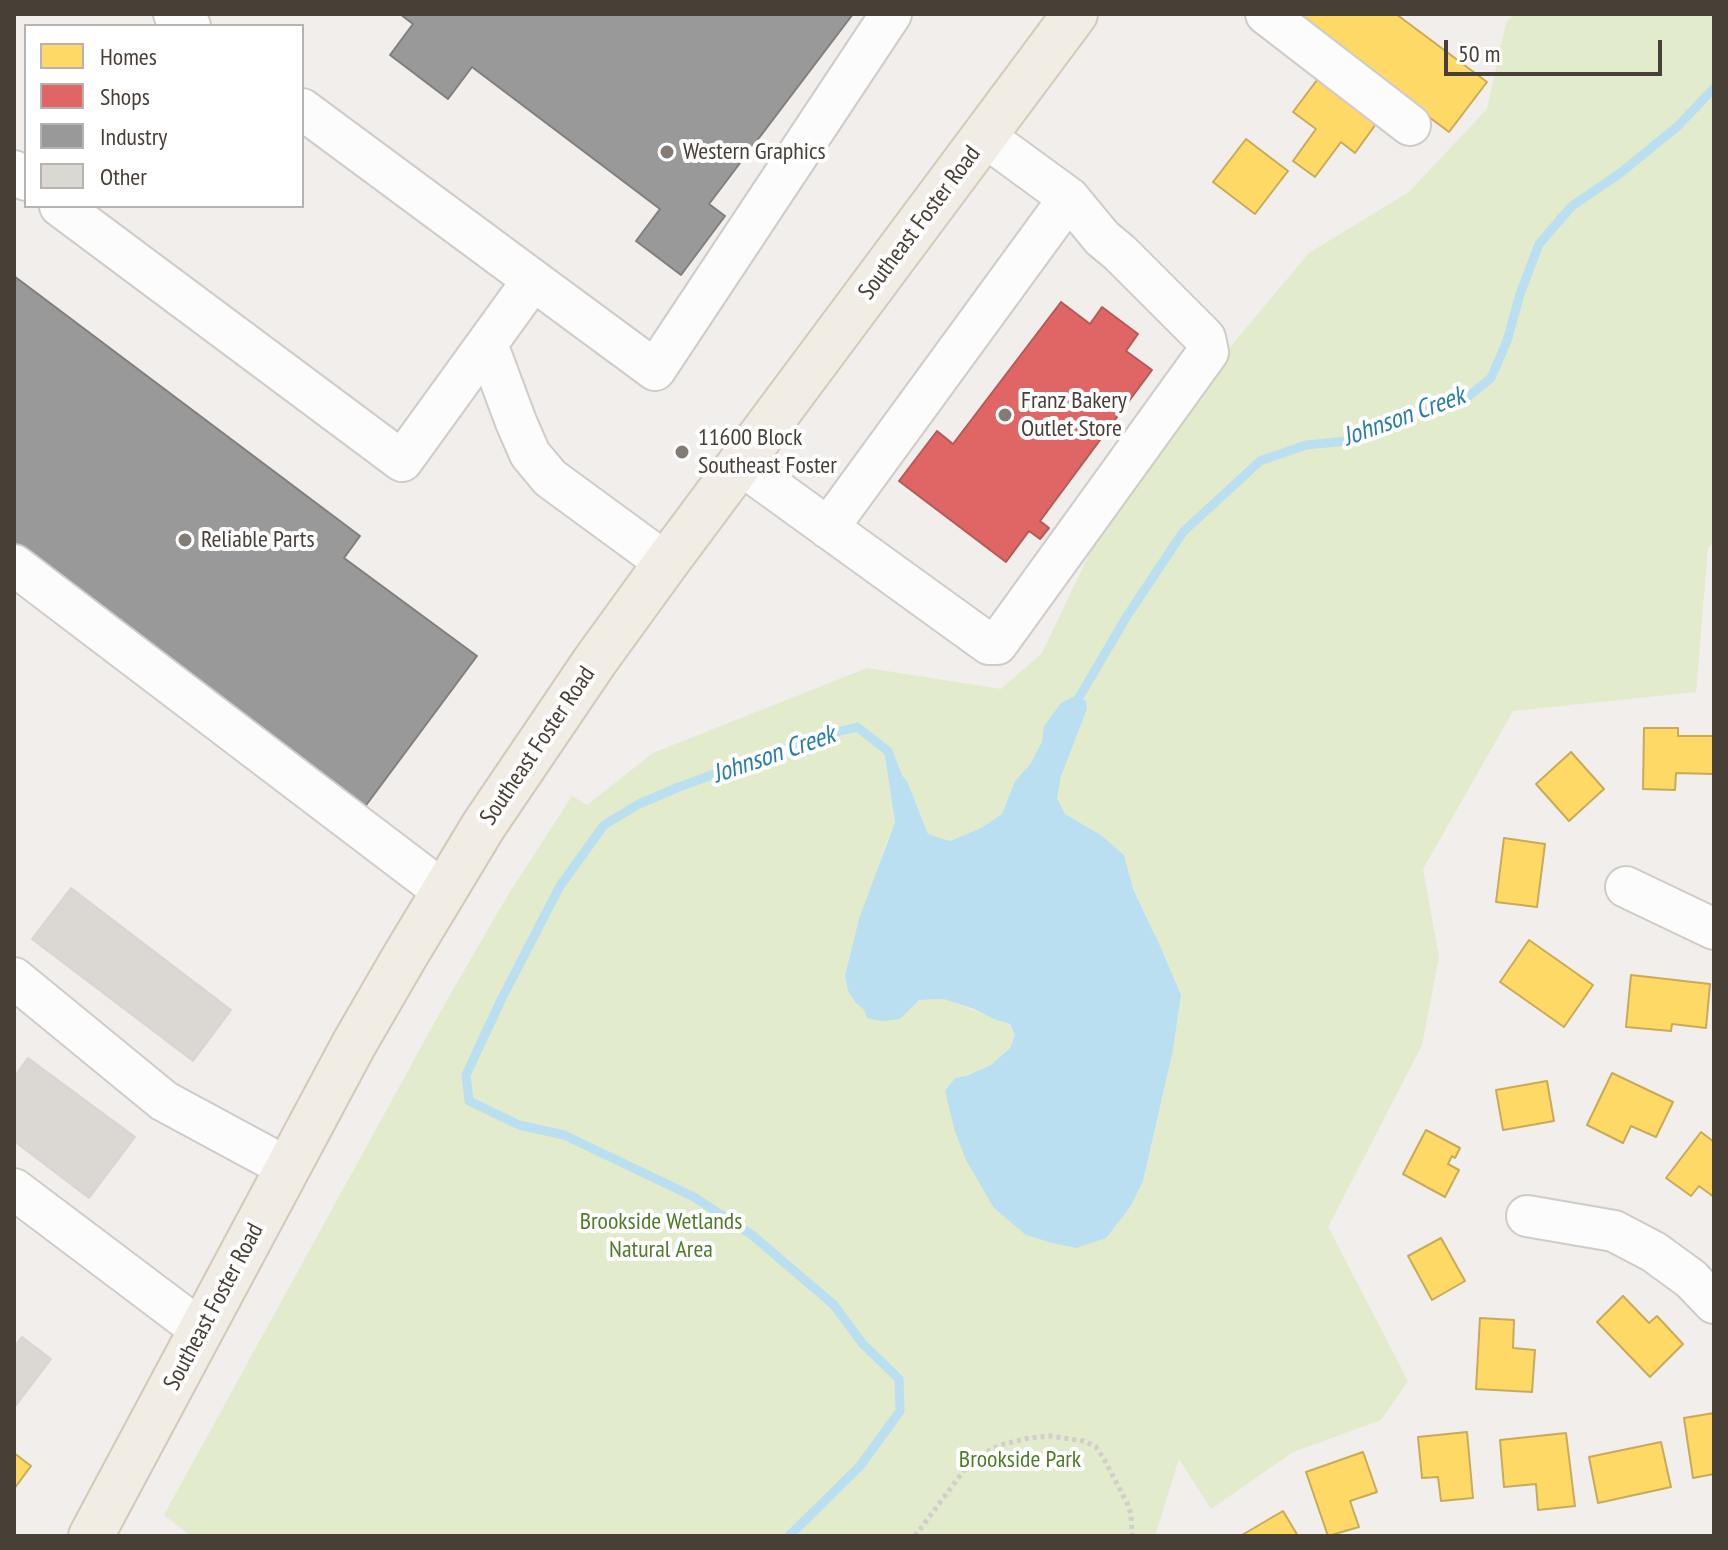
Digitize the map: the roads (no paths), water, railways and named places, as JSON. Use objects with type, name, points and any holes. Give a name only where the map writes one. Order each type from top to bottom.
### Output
[{"type":"main road","name":"Southeast Foster Road","points":[[91,1536],[354,1044],[443,891],[534,749],[666,563],[1075,14]]},
{"type":"street","points":[[304,110],[655,370],[891,14]]},
{"type":"street","points":[[1266,14],[1410,125]]},
{"type":"street","points":[[740,464],[989,644],[997,644],[1208,352],[1205,338],[1102,238],[1069,198],[984,136]]},
{"type":"street","points":[[828,528],[1069,198]]},
{"type":"street","points":[[83,213],[402,461],[533,280]]},
{"type":"street","points":[[487,344],[530,454],[550,478],[666,563]]},
{"type":"street","points":[[14,565],[443,891]]},
{"type":"street","points":[[1626,887],[1714,929]]},
{"type":"street","points":[[14,978],[164,1101],[288,1168]]},
{"type":"street","points":[[14,1189],[201,1330]]},
{"type":"street","points":[[1527,1216],[1614,1231],[1654,1252],[1691,1279],[1714,1303]]},
{"type":"water","points":[[1075,696],[1086,701],[1087,709],[1061,776],[1057,798],[1065,814],[1101,835],[1124,855],[1133,889],[1181,995],[1173,1050],[1143,1181],[1130,1207],[1106,1238],[1076,1248],[1026,1235],[994,1208],[966,1160],[955,1131],[945,1091],[955,1078],[991,1065],[1010,1048],[1015,1035],[1010,1024],[944,999],[919,1000],[900,1019],[882,1021],[867,1018],[848,991],[845,976],[859,919],[895,822],[885,757],[907,781],[928,834],[950,841],[981,828],[1002,814],[1015,781],[1031,763],[1042,742],[1044,726],[1061,703]]},
{"type":"waterway","name":"Johnson Creek","points":[[1074,706],[1127,616],[1183,532],[1260,461],[1306,445],[1348,441],[1410,412],[1469,396],[1491,378],[1507,341],[1539,244],[1572,206],[1619,174],[1678,126],[1714,88]]},
{"type":"waterway","name":"Johnson Creek","points":[[789,1536],[860,1466],[900,1411],[899,1379],[862,1343],[834,1305],[752,1235],[694,1197],[564,1135],[519,1125],[469,1101],[466,1075],[560,886],[604,825],[639,804],[679,787],[812,738],[857,727],[888,751],[898,778]]},
{"type":"place","name":"Western Graphics","points":[[667,152]]},
{"type":"place","name":"Franz Bakery Outlet Store","points":[[1005,415]]},
{"type":"place","name":"11600 Block Southeast Foster","points":[[682,452]]},
{"type":"place","name":"Reliable Parts","points":[[185,540]]},
{"type":"park label","name":"Brookside Wetlands Natural Area","points":[[661,1236]]},
{"type":"park label","name":"Brookside Park","points":[[1020,1460]]}]
